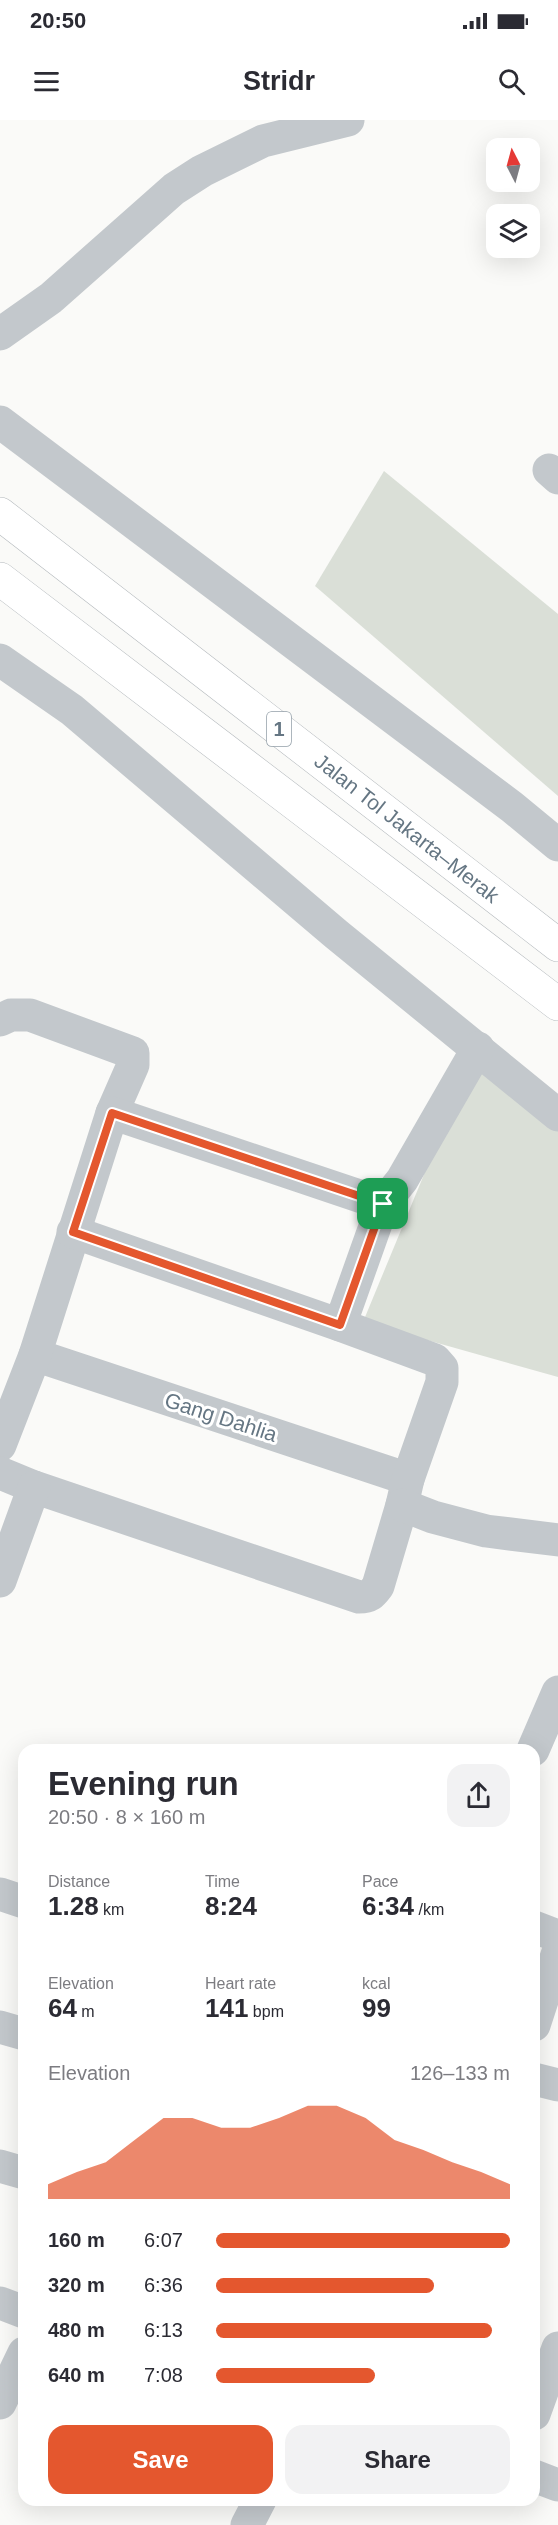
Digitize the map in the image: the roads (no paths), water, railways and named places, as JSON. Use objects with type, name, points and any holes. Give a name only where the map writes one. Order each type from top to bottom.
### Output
[{"type":"highway","name":"Jalan Tol Jakarta–Merak","points":[[0,514],[558,945]]},
{"type":"highway","name":"1","points":[[0,579],[558,1004]]},
{"type":"street","points":[[0,334],[51,298],[174,189],[202,171],[263,141],[348,120]]},
{"type":"street","points":[[0,422],[512,807],[558,845]]},
{"type":"street","points":[[0,660],[72,710],[336,934],[558,1114]]},
{"type":"street","points":[[0,1020],[10,1015],[30,1015],[130,1051],[134,1058],[112,1113],[35,1355],[0,1444]]},
{"type":"street","points":[[340,1325],[383,1204],[402,1180],[478,1048]]},
{"type":"street","points":[[112,1113],[383,1204]]},
{"type":"street","points":[[0,1473],[34,1487],[359,1597],[372,1595],[378,1586],[405,1492],[442,1382],[442,1368],[435,1360],[73,1232]]},
{"type":"street","name":"Gang Dahlia","points":[[35,1355],[405,1492],[433,1517],[486,1531],[558,1540]]},
{"type":"street","points":[[0,1581],[34,1487]]},
{"type":"street","points":[[536,1744],[558,1692]]},
{"type":"street","points":[[0,1894],[18,1900]]},
{"type":"street","points":[[540,1929],[558,1936]]},
{"type":"street","points":[[540,2007],[558,1953]]},
{"type":"street","points":[[0,2027],[18,2032]]},
{"type":"street","points":[[540,2080],[558,2085]]},
{"type":"street","points":[[0,2166],[18,2171]]},
{"type":"street","points":[[0,2303],[18,2310]]},
{"type":"street","points":[[540,2398],[558,2348]]},
{"type":"street","points":[[0,2403],[18,2366]]},
{"type":"street","points":[[540,2478],[558,2485]]}]
